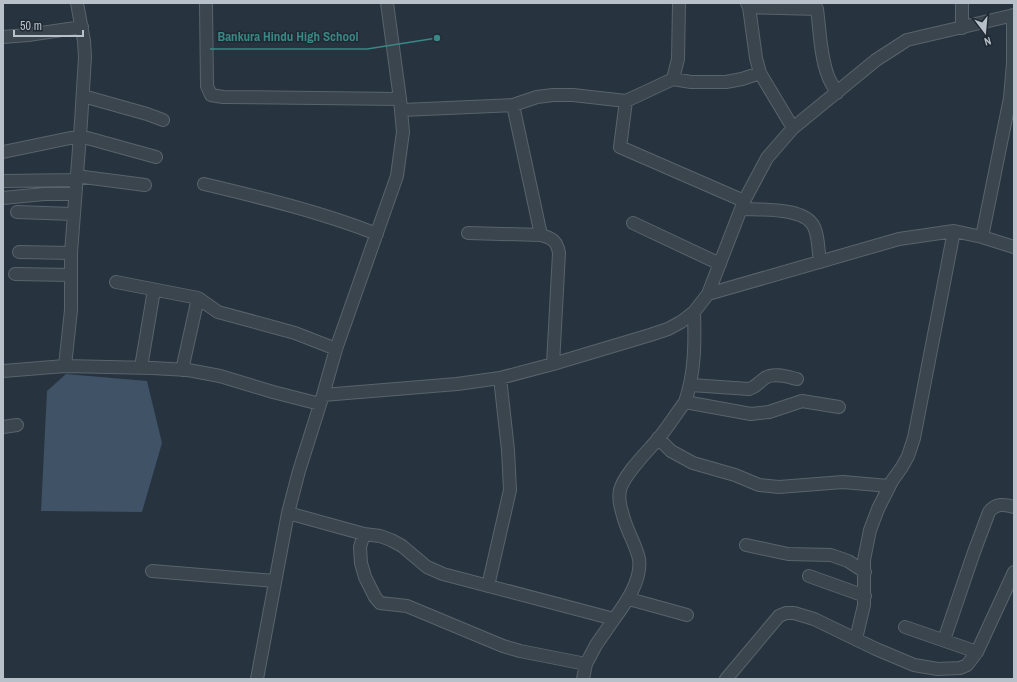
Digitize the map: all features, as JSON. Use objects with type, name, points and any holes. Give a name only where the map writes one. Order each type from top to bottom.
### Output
[{"type":"street","points":[[65,366],[71,310],[73,214],[85,57],[84,41],[77,3]]},
{"type":"street","points":[[257,679],[288,513],[336,349],[397,176],[403,132],[401,105],[387,3]]},
{"type":"street","points":[[673,79],[678,59],[679,3]]},
{"type":"street","points":[[962,3],[962,28]]},
{"type":"street","points":[[206,5],[207,86],[211,95],[401,105],[513,105],[537,97],[554,95],[573,95],[626,101],[673,79],[692,82],[726,82],[760,73]]},
{"type":"street","points":[[793,128],[760,73],[756,58],[748,5],[816,9],[820,41],[828,77],[837,92]]},
{"type":"street","points":[[3,371],[65,366],[182,370],[220,376],[273,392],[321,400],[500,378],[553,364],[668,329],[681,322],[694,312],[708,294],[742,205],[767,158],[793,128],[876,60],[907,40],[1013,15],[1013,63],[1010,98],[982,237]]},
{"type":"street","points":[[3,37],[28,36],[82,28]]},
{"type":"street","points":[[83,96],[164,120]]},
{"type":"street","points":[[626,101],[620,147],[742,205],[793,213],[805,217],[810,221],[816,232],[820,262]]},
{"type":"street","points":[[513,105],[541,235]]},
{"type":"street","points":[[3,152],[80,136],[156,157]]},
{"type":"street","points":[[3,182],[76,178],[145,185]]},
{"type":"street","points":[[204,184],[321,214],[376,234]]},
{"type":"street","points":[[3,198],[44,194],[75,194]]},
{"type":"street","points":[[17,212],[73,214]]},
{"type":"street","points":[[633,223],[720,264]]},
{"type":"street","points":[[856,639],[864,605],[864,560],[870,530],[889,486],[908,456],[914,438],[954,231]]},
{"type":"street","points":[[708,294],[899,239],[954,231],[982,237],[1014,247]]},
{"type":"street","points":[[468,233],[541,235],[551,238],[558,245],[559,253],[553,364]]},
{"type":"street","points":[[18,252],[71,253]]},
{"type":"street","points":[[15,274],[71,275]]},
{"type":"street","points":[[116,282],[198,298],[218,312],[295,333],[336,349]]},
{"type":"street","points":[[141,368],[154,290]]},
{"type":"street","points":[[182,370],[198,298]]},
{"type":"street","points":[[583,679],[586,664],[596,645],[629,599],[638,574],[639,560],[626,528],[619,503],[619,495],[621,487],[626,479],[685,402],[691,385],[695,349],[694,312]]},
{"type":"street","points":[[691,385],[749,389],[770,376],[797,379]]},
{"type":"street","points":[[488,586],[510,490],[508,450],[500,378]]},
{"type":"street","points":[[685,402],[751,414],[769,412],[802,401],[839,407]]},
{"type":"street","points":[[3,427],[17,425]]},
{"type":"street","points":[[658,438],[671,451],[693,463],[735,475],[759,485],[779,487],[843,482],[889,486]]},
{"type":"street","points":[[944,640],[989,512],[993,507],[1000,504],[1014,506]]},
{"type":"street","points":[[288,513],[391,540],[402,546],[426,567],[433,570],[614,619]]},
{"type":"street","points":[[364,534],[360,547],[361,563],[365,577],[375,597],[380,603],[407,606],[503,646],[520,651],[586,664]]},
{"type":"street","points":[[746,545],[788,554],[831,555],[848,561],[865,572]]},
{"type":"street","points":[[152,571],[275,580]]},
{"type":"street","points":[[726,679],[779,616],[786,613],[794,613],[814,619],[914,665],[938,669],[960,668],[967,665],[977,652],[1014,572]]},
{"type":"street","points":[[809,576],[865,596]]},
{"type":"street","points":[[629,599],[687,615]]},
{"type":"street","points":[[905,628],[977,652]]},
{"type":"water","points":[[66,374],[147,381],[162,443],[142,512],[41,511],[47,391]]},
{"type":"place","name":"Bankura Hindu High School","points":[[437,38]]}]
